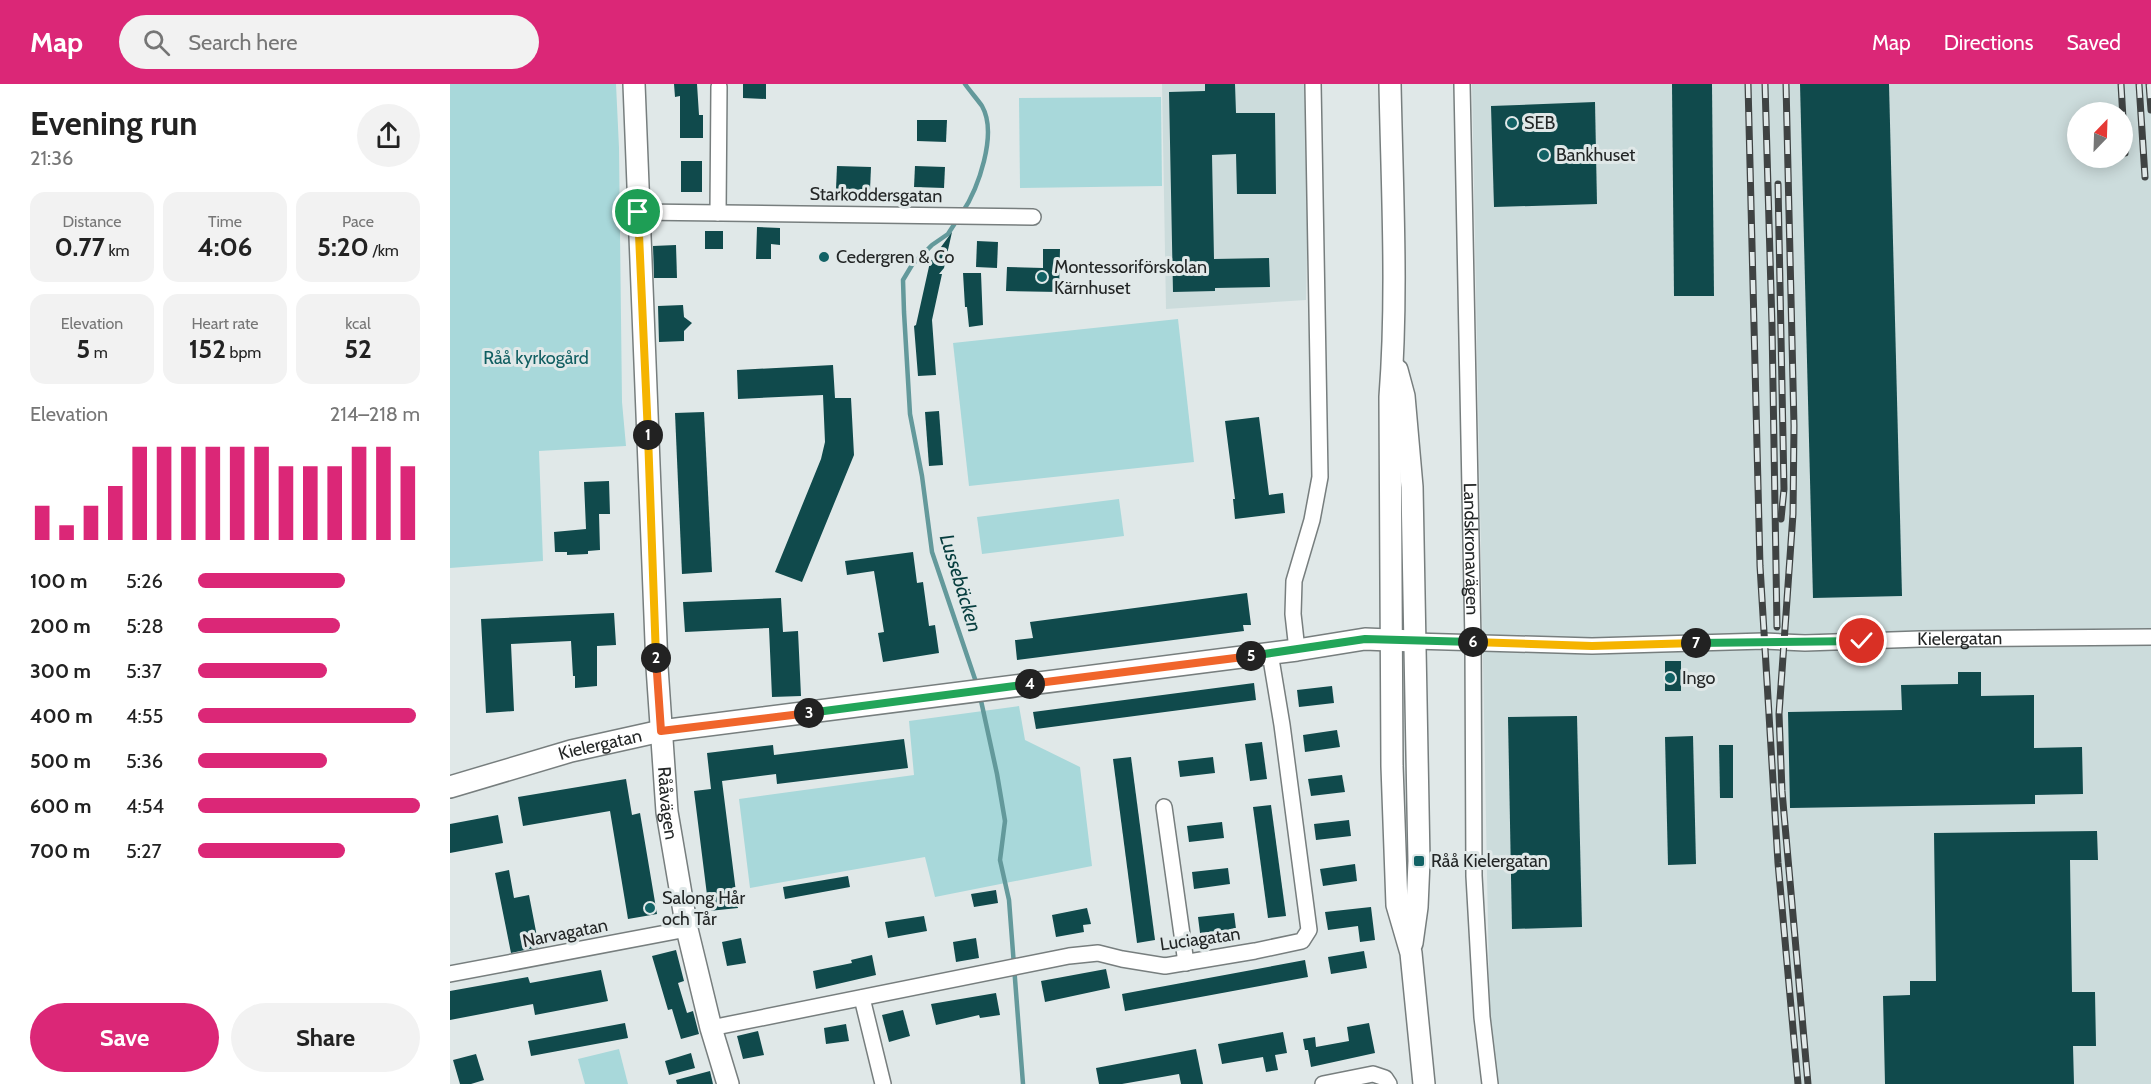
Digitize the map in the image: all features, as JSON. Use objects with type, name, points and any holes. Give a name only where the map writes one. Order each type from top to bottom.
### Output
[{"type":"street","name":"Rååvägen","points":[[634,84],[661,731],[667,812],[687,929],[711,1028],[728,1084]]},
{"type":"street","points":[[1297,650],[1293,614],[1294,581],[1312,520],[1320,477],[1313,84]]},
{"type":"street","points":[[1390,84],[1393,355],[1389,397],[1392,766],[1397,905],[1411,953],[1424,1084]]},
{"type":"street","name":"Landskronavägen","points":[[1462,84],[1473,642],[1474,876],[1482,1017],[1490,1084]]},
{"type":"street","points":[[718,213],[719,87]]},
{"type":"street","name":"Starkoddersgatan","points":[[638,212],[1033,217]]},
{"type":"street","points":[[1393,355],[1404,396],[1412,487],[1419,861],[1417,907],[1411,953]]},
{"type":"street","name":"Kielergatan","points":[[450,787],[571,751],[661,731],[1297,650],[1365,639],[1592,646],[1764,641],[1805,643],[1920,639],[2151,637]]},
{"type":"street","name":"Luciagatan","points":[[711,1028],[1024,965],[1098,953],[1165,966],[1302,941],[1309,930],[1282,724],[1270,653]]},
{"type":"street","points":[[1164,807],[1186,963]]},
{"type":"street","name":"Narvagatan","points":[[450,975],[687,929]]},
{"type":"street","points":[[862,998],[883,1084]]},
{"type":"street","points":[[1323,1084],[1373,1074],[1385,1080]]},
{"type":"shaded area","points":[[1162,84],[1311,84],[1306,300],[1166,309]]},
{"type":"shaded area","points":[[1472,84],[2151,84],[2151,1084],[1491,1084]]},
{"type":"green space","name":"Råå kyrkogård","points":[[450,84],[616,84],[622,402],[626,446],[539,451],[543,561],[450,568]]},
{"type":"green space","points":[[1161,97],[1162,186],[1020,188],[1019,98]]},
{"type":"green space","points":[[1178,319],[1194,462],[969,486],[953,343]]},
{"type":"green space","points":[[1119,499],[1124,536],[982,554],[977,517]]},
{"type":"green space","points":[[1019,706],[1025,740],[1080,767],[1092,866],[935,897],[925,857],[750,888],[739,799],[914,775],[909,721]]},
{"type":"green space","points":[[619,1049],[628,1084],[585,1084],[578,1059]]},
{"type":"building","points":[[674,84],[697,84],[699,115],[703,115],[703,138],[680,138],[680,96],[675,97]]},
{"type":"building","points":[[743,84],[766,84],[766,99],[743,98]]},
{"type":"building","points":[[1205,84],[1235,84],[1236,113],[1275,113],[1276,194],[1237,194],[1236,154],[1212,155],[1214,259],[1269,258],[1270,287],[1215,288],[1215,291],[1173,292],[1169,92],[1205,91]]},
{"type":"building","points":[[1672,84],[1712,84],[1714,296],[1674,296]]},
{"type":"building","points":[[1800,84],[1889,84],[1902,596],[1813,598]]},
{"type":"building","name":"Bankhuset","points":[[1595,102],[1597,204],[1494,207],[1491,106]]},
{"type":"building","points":[[917,120],[947,120],[946,142],[917,141]]},
{"type":"building","points":[[681,161],[702,161],[702,192],[681,192]]},
{"type":"building","points":[[837,166],[871,167],[870,190],[836,189]]},
{"type":"building","points":[[915,166],[945,167],[944,188],[914,187]]},
{"type":"building","points":[[757,227],[780,228],[780,245],[771,244],[771,259],[756,259]]},
{"type":"building","points":[[705,231],[723,231],[723,249],[705,249]]},
{"type":"building","points":[[952,232],[944,268],[939,274],[942,274],[932,320],[936,375],[918,376],[914,326],[930,262]]},
{"type":"building","points":[[977,241],[998,242],[997,268],[976,267]]},
{"type":"building","points":[[676,245],[677,278],[654,278],[653,246]]},
{"type":"building","points":[[1043,249],[1060,249],[1059,292],[1006,291],[1007,267],[1043,268]]},
{"type":"building","points":[[963,273],[981,273],[983,325],[969,327]]},
{"type":"building","points":[[683,305],[684,317],[692,323],[684,331],[684,341],[659,342],[658,306]]},
{"type":"building","points":[[833,365],[835,398],[851,398],[854,455],[802,582],[775,572],[821,459],[825,442],[823,395],[738,399],[737,370]]},
{"type":"building","points":[[939,411],[943,465],[929,466],[925,412]]},
{"type":"building","points":[[704,412],[712,572],[682,574],[675,413]]},
{"type":"building","points":[[1259,417],[1269,495],[1283,493],[1285,513],[1235,519],[1233,499],[1235,499],[1225,421]]},
{"type":"building","points":[[609,481],[610,514],[599,514],[600,550],[588,551],[588,554],[567,555],[567,552],[555,552],[554,532],[586,529],[584,482]]},
{"type":"building","points":[[913,552],[917,583],[923,582],[929,626],[935,625],[939,653],[883,662],[878,633],[884,632],[874,571],[847,575],[845,561]]},
{"type":"building","points":[[1247,593],[1251,625],[1243,625],[1244,631],[1017,660],[1015,640],[1033,638],[1030,622]]},
{"type":"building","points":[[781,598],[783,632],[798,631],[801,696],[772,697],[769,628],[685,632],[683,602]]},
{"type":"building","points":[[614,613],[616,645],[597,646],[597,686],[575,688],[571,641],[511,644],[514,711],[486,713],[481,619]]},
{"type":"building","points":[[1665,661],[1681,661],[1681,691],[1665,691]]},
{"type":"building","points":[[1958,672],[1981,672],[1981,696],[2034,695],[2034,748],[2082,747],[2083,794],[2035,795],[2035,804],[1790,808],[1788,712],[1902,710],[1901,685],[1958,684]]},
{"type":"building","points":[[1254,683],[1256,700],[1036,729],[1033,712]]},
{"type":"building","points":[[1332,686],[1334,703],[1299,707],[1297,690]]},
{"type":"building","points":[[1577,716],[1582,927],[1512,929],[1508,717]]},
{"type":"building","points":[[1337,730],[1340,747],[1305,752],[1303,735]]},
{"type":"building","points":[[1693,736],[1696,864],[1668,865],[1665,737]]},
{"type":"building","points":[[904,739],[908,768],[777,784],[776,774],[722,781],[738,908],[709,911],[694,791],[711,789],[707,753],[773,745],[774,755]]},
{"type":"building","points":[[1262,742],[1267,779],[1250,781],[1245,744]]},
{"type":"building","points":[[1719,745],[1733,745],[1733,798],[1720,798]]},
{"type":"building","points":[[1131,757],[1155,940],[1137,943],[1113,759]]},
{"type":"building","points":[[1213,757],[1215,773],[1180,777],[1178,761]]},
{"type":"building","points":[[1342,775],[1345,792],[1311,796],[1308,779]]},
{"type":"building","points":[[626,779],[632,815],[640,813],[657,914],[628,919],[610,811],[523,826],[518,797]]},
{"type":"building","points":[[1271,805],[1286,916],[1268,918],[1253,807]]},
{"type":"building","points":[[498,815],[503,843],[450,853],[450,824]]},
{"type":"building","points":[[1349,820],[1351,836],[1316,840],[1314,824]]},
{"type":"building","points":[[1222,822],[1224,838],[1189,842],[1187,826]]},
{"type":"building","points":[[2097,831],[2098,860],[2070,860],[2072,992],[2095,992],[2096,1046],[2073,1046],[2074,1084],[1885,1084],[1883,996],[1910,995],[1910,981],[1936,981],[1934,833]]},
{"type":"building","points":[[1355,864],[1357,881],[1323,886],[1320,869]]},
{"type":"building","points":[[1228,868],[1230,884],[1194,889],[1192,872]]},
{"type":"building","points":[[509,870],[514,898],[529,895],[539,947],[511,953],[495,873]]},
{"type":"building","points":[[848,876],[850,887],[785,899],[783,887]]},
{"type":"building","points":[[996,890],[998,903],[974,907],[971,894]]},
{"type":"building","points":[[1371,907],[1375,940],[1360,942],[1358,926],[1328,930],[1325,912]]},
{"type":"building","points":[[1087,908],[1091,924],[1083,925],[1084,932],[1056,937],[1052,915]]},
{"type":"building","points":[[1234,913],[1236,929],[1200,933],[1198,917]]},
{"type":"building","points":[[924,916],[927,931],[888,938],[885,922]]},
{"type":"building","points":[[741,938],[746,963],[727,966],[722,942]]},
{"type":"building","points":[[976,938],[979,958],[956,962],[953,942]]},
{"type":"building","points":[[676,950],[684,981],[678,983],[687,1013],[693,1011],[699,1034],[681,1039],[672,1009],[668,1010],[652,956]]},
{"type":"building","points":[[1364,951],[1367,968],[1331,974],[1328,957]]},
{"type":"building","points":[[872,955],[876,975],[816,989],[813,971],[852,963],[851,960]]},
{"type":"building","points":[[1305,960],[1308,977],[1125,1011],[1122,994]]},
{"type":"building","points":[[1106,969],[1110,988],[1045,1002],[1041,981]]},
{"type":"building","points":[[601,970],[608,1001],[535,1015],[533,1004],[450,1020],[450,991],[528,977],[530,983]]},
{"type":"building","points":[[996,993],[1000,1015],[980,1018],[979,1015],[936,1025],[931,1004]]},
{"type":"building","points":[[903,1010],[910,1036],[889,1042],[882,1015]]},
{"type":"building","points":[[625,1023],[628,1038],[531,1056],[528,1041]]},
{"type":"building","points":[[1369,1023],[1375,1053],[1311,1067],[1303,1039],[1315,1037],[1316,1047],[1349,1041],[1347,1027]]},
{"type":"building","points":[[846,1024],[849,1041],[826,1044],[824,1028]]},
{"type":"building","points":[[758,1031],[764,1055],[743,1059],[737,1036]]},
{"type":"building","points":[[1283,1032],[1287,1053],[1275,1055],[1278,1070],[1266,1072],[1263,1057],[1222,1064],[1218,1044]]},
{"type":"building","points":[[1196,1049],[1203,1084],[1181,1084],[1179,1074],[1122,1084],[1099,1084],[1096,1068]]},
{"type":"building","points":[[691,1053],[695,1068],[669,1075],[665,1061]]},
{"type":"building","points":[[476,1054],[484,1080],[471,1084],[460,1084],[453,1060]]},
{"type":"building","points":[[710,1071],[713,1084],[677,1084],[676,1080]]},
{"type":"waterway","name":"Lussebäcken","points":[[962,213],[980,176],[988,131],[982,106],[965,84]]},
{"type":"waterway","name":"Lussebäcken","points":[[957,220],[948,234],[932,245],[912,265],[903,280],[904,312],[910,414],[922,476],[932,552],[977,685]]},
{"type":"waterway","name":"Lussebäcken","points":[[980,696],[1005,821],[1000,860],[1009,900],[1023,1084]]},
{"type":"railway","points":[[1748,84],[1760,566],[1778,863],[1798,1084]]},
{"type":"railway","points":[[1765,84],[1777,627]]},
{"type":"railway","points":[[1786,84],[1794,426],[1793,514],[1779,714],[1782,791],[1808,1084]]},
{"type":"railway","points":[[2121,84],[2122,102]]},
{"type":"railway","points":[[2139,84],[2145,177]]},
{"type":"railway","points":[[2149,84],[2151,110]]},
{"type":"railway","points":[[1778,184],[1784,489],[1781,519]]},
{"type":"place","name":"SEB","points":[[1512,123]]},
{"type":"place","name":"Bankhuset","points":[[1544,155]]},
{"type":"place","name":"Cedergren & Co","points":[[824,257]]},
{"type":"place","name":"Montessoriförskolan Kärnhuset","points":[[1042,277]]},
{"type":"place","name":"Ingo","points":[[1670,678]]},
{"type":"place","name":"Råå Kielergatan","points":[[1419,861]]},
{"type":"place","name":"Salong Hår och Tår","points":[[650,908]]},
{"type":"route","points":[[638,212],[661,731],[1297,650],[1365,639],[1592,646],[1764,641],[1805,643],[1862,641]]}]
